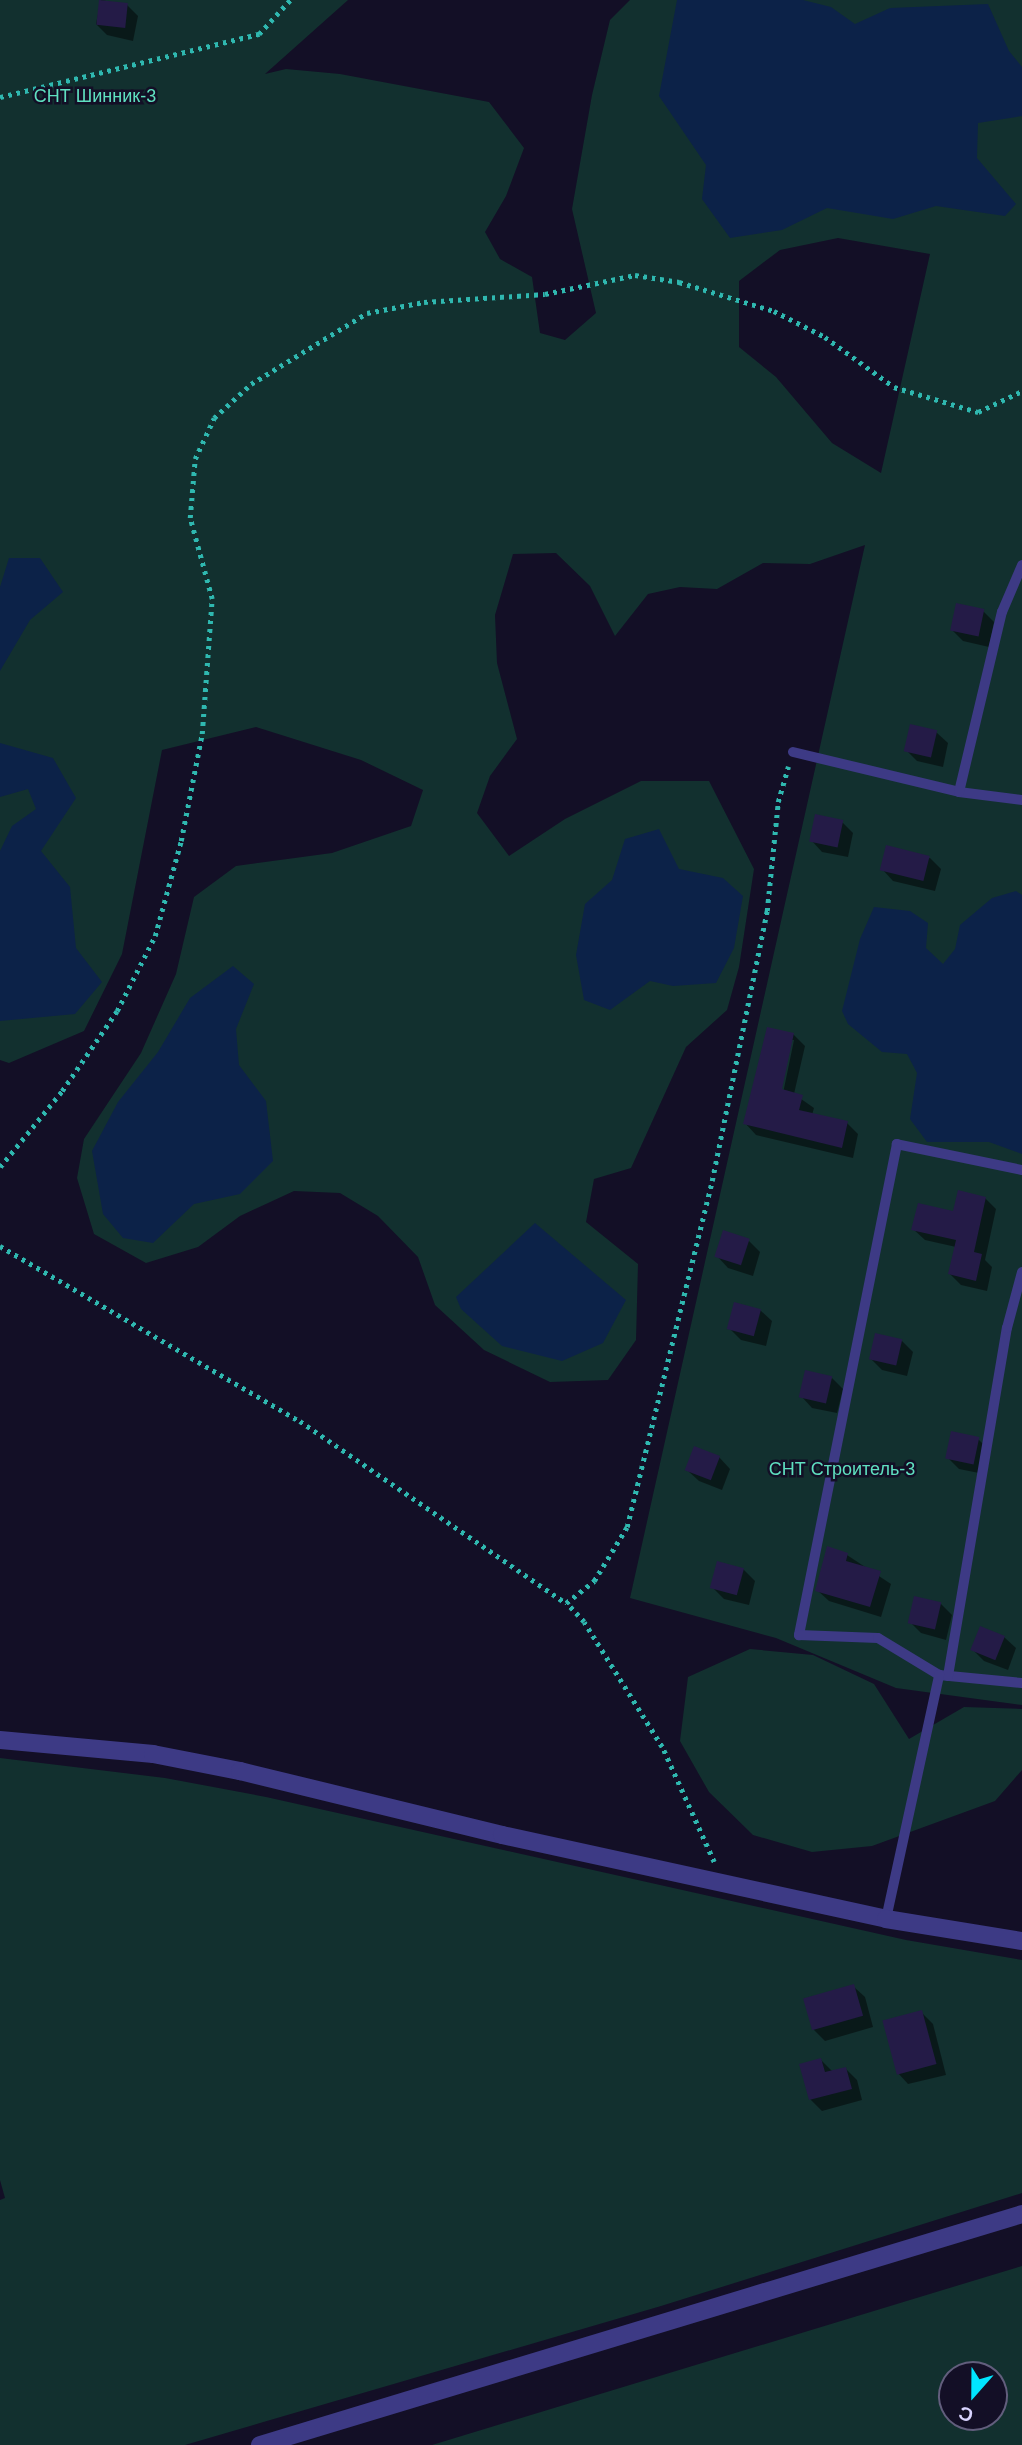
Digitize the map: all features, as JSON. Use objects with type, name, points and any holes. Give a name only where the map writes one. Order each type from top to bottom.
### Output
[{"type":"street","points":[[0,1740],[82,1745],[203,1764],[886,1919],[1022,1941]]},
{"type":"street","points":[[260,2445],[1022,2214]]},
{"type":"lane","points":[[959,792],[1002,612],[1022,565]]},
{"type":"lane","points":[[793,752],[959,792],[1022,800]]},
{"type":"lane","points":[[1022,1170],[897,1144],[799,1635],[878,1638],[943,1676],[1022,1684]]},
{"type":"lane","points":[[886,1919],[943,1676],[1007,1328],[1022,1272]]},
{"type":"path","points":[[0,97],[258,34],[290,0]]},
{"type":"path","points":[[0,1167],[62,1091],[117,1011],[155,936],[181,841],[202,734],[212,599],[190,518],[195,459],[214,418],[251,384],[367,313],[424,302],[545,294],[635,275],[679,282],[774,311],[825,337],[894,387],[978,412],[1022,391]]},
{"type":"path","points":[[566,1603],[594,1581],[627,1527],[712,1181],[767,911],[778,802],[793,752]]},
{"type":"path","points":[[0,1246],[300,1421],[566,1603],[584,1622],[662,1746],[723,1882]]},
{"type":"green space","points":[[0,0],[348,0],[265,74],[286,69],[340,74],[489,102],[524,148],[506,196],[485,232],[500,259],[532,277],[540,333],[565,340],[596,313],[572,209],[592,95],[610,20],[630,0],[1022,0],[1022,1705],[896,1688],[776,1638],[630,1598],[865,545],[810,564],[763,563],[717,589],[680,587],[648,594],[615,636],[590,586],[556,553],[513,554],[495,615],[497,663],[517,739],[490,776],[477,813],[509,856],[565,819],[641,781],[709,781],[754,869],[739,967],[727,1010],[686,1047],[631,1168],[594,1179],[586,1222],[638,1264],[636,1340],[608,1380],[550,1382],[484,1350],[435,1305],[418,1257],[378,1216],[340,1193],[294,1191],[240,1216],[198,1247],[146,1263],[94,1234],[77,1178],[84,1139],[141,1053],[176,974],[194,897],[236,866],[332,853],[411,826],[423,790],[361,760],[256,727],[162,750],[122,954],[84,1031],[9,1063],[0,1060]],"holes":[[[838,238],[930,254],[881,473],[832,443],[776,377],[739,347],[739,281],[780,250]]]},
{"type":"green space","points":[[750,1649],[813,1655],[874,1684],[909,1739],[964,1707],[1022,1709],[1022,1770],[995,1801],[872,1846],[812,1852],[753,1835],[709,1792],[680,1741],[688,1677]]},
{"type":"green space","points":[[0,1758],[165,1778],[266,1797],[906,1940],[1022,1960],[1022,2193],[661,2306],[185,2445],[0,2445],[0,2200],[5,2198],[0,2180]]},
{"type":"green space","points":[[1022,2266],[1022,2445],[432,2445]]},
{"type":"water","points":[[677,0],[803,0],[831,7],[855,24],[890,8],[988,4],[1009,51],[1022,67],[1022,116],[978,123],[977,158],[1016,204],[1005,216],[936,206],[893,219],[827,208],[782,230],[730,238],[702,199],[706,165],[659,96]]},
{"type":"water","points":[[9,558],[40,558],[63,592],[30,620],[0,671],[0,587]]},
{"type":"water","points":[[0,743],[53,758],[76,798],[41,851],[70,887],[76,948],[102,982],[75,1014],[0,1021],[0,851],[12,826],[36,809],[28,789],[0,797]]},
{"type":"water","points":[[659,829],[679,869],[723,878],[743,896],[734,948],[716,983],[673,986],[650,981],[610,1010],[584,1000],[576,955],[585,904],[612,880],[625,839]]},
{"type":"water","points":[[1016,891],[1022,895],[1022,1154],[989,1142],[927,1142],[910,1119],[917,1073],[907,1054],[882,1052],[848,1024],[842,1011],[860,939],[874,907],[910,911],[928,923],[926,948],[943,964],[955,949],[960,925],[992,898]]},
{"type":"water","points":[[233,966],[254,984],[236,1029],[239,1065],[266,1101],[273,1161],[240,1194],[194,1204],[153,1243],[123,1238],[103,1214],[92,1151],[118,1102],[158,1052],[190,998]]},
{"type":"water","points":[[535,1223],[626,1300],[603,1343],[562,1361],[502,1346],[461,1309],[456,1297]]},
{"type":"building","points":[[99,0],[128,3],[125,28],[96,25]]},
{"type":"building","points":[[956,603],[984,609],[979,636],[950,630]]},
{"type":"building","points":[[910,724],[937,730],[931,758],[904,751]]},
{"type":"building","points":[[815,814],[843,820],[838,847],[809,841]]},
{"type":"building","points":[[886,845],[930,856],[923,881],[880,870]]},
{"type":"building","points":[[767,1027],[794,1033],[782,1089],[803,1095],[799,1110],[848,1121],[842,1148],[743,1124]]},
{"type":"building","points":[[958,1190],[986,1197],[974,1252],[982,1254],[976,1281],[948,1274],[956,1240],[911,1230],[918,1203],[953,1211]]},
{"type":"building","points":[[723,1230],[750,1239],[741,1265],[714,1257]]},
{"type":"building","points":[[734,1302],[761,1309],[754,1336],[727,1329]]},
{"type":"building","points":[[875,1333],[902,1339],[896,1366],[869,1359]]},
{"type":"building","points":[[805,1370],[832,1376],[826,1404],[799,1397]]},
{"type":"building","points":[[951,1431],[979,1437],[974,1464],[945,1458]]},
{"type":"building","points":[[694,1446],[720,1456],[711,1480],[685,1470]]},
{"type":"building","points":[[827,1546],[848,1553],[846,1561],[881,1571],[870,1607],[815,1591]]},
{"type":"building","points":[[717,1561],[744,1568],[737,1595],[710,1588]]},
{"type":"building","points":[[914,1596],[941,1602],[935,1630],[908,1623]]},
{"type":"building","points":[[980,1626],[1005,1636],[995,1660],[970,1650]]},
{"type":"building","points":[[854,1984],[863,2016],[812,2030],[803,1999]]},
{"type":"building","points":[[922,2010],[936,2064],[897,2075],[882,2021]]},
{"type":"building","points":[[821,2058],[825,2072],[846,2067],[852,2089],[809,2100],[799,2064]]},
{"type":"park label","name":"СНТ Шинник-3","points":[[95,96]]},
{"type":"park label","name":"СНТ Строитель-3","points":[[842,1469]]}]
